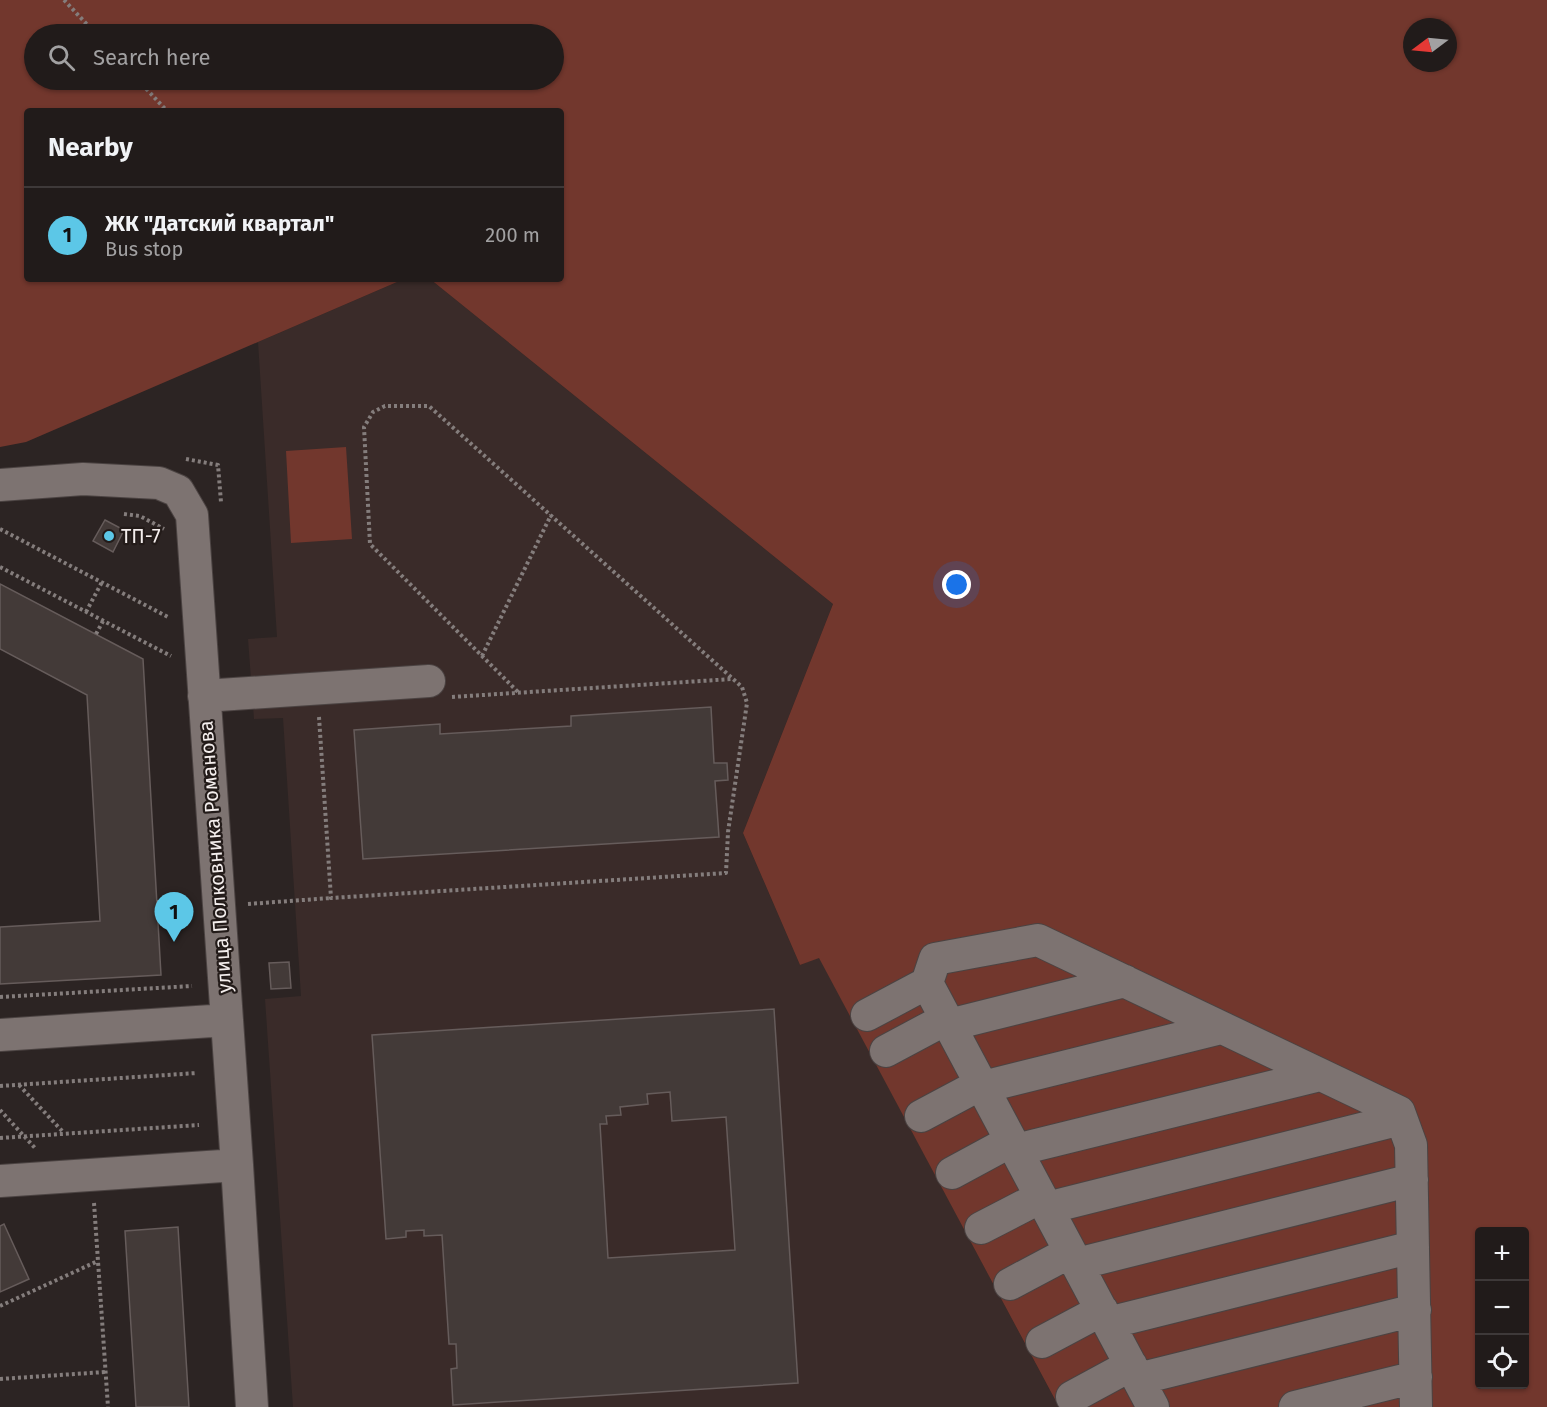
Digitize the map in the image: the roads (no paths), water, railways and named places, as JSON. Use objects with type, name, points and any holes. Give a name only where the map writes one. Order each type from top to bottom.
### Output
[{"type":"street","name":"улица Полковника Романова","points":[[0,485],[83,479],[159,483],[178,492],[192,515],[252,1407]]},
{"type":"street","points":[[204,696],[429,681]]},
{"type":"street","points":[[867,1015],[927,983],[935,959],[1038,940],[1399,1112],[1411,1145],[1416,1392],[1295,1407]]},
{"type":"street","points":[[886,1051],[948,1022],[1125,981]]},
{"type":"street","points":[[927,983],[1154,1407]]},
{"type":"street","points":[[0,1035],[226,1020]]},
{"type":"street","points":[[921,1116],[982,1085],[1221,1028]]},
{"type":"street","points":[[952,1173],[1014,1146],[1320,1075]]},
{"type":"street","points":[[981,1228],[1044,1202],[1401,1119]]},
{"type":"street","points":[[0,1181],[237,1165]]},
{"type":"street","points":[[1010,1284],[1074,1258],[1412,1180]]},
{"type":"street","points":[[1042,1342],[1105,1317],[1413,1247]]},
{"type":"street","points":[[1072,1397],[1135,1372],[1415,1310]]},
{"type":"place","name":"ТП-7","points":[[109,536]]},
{"type":"place","name":"ЖК \"Датский квартал\"","points":[[174,942]]}]
